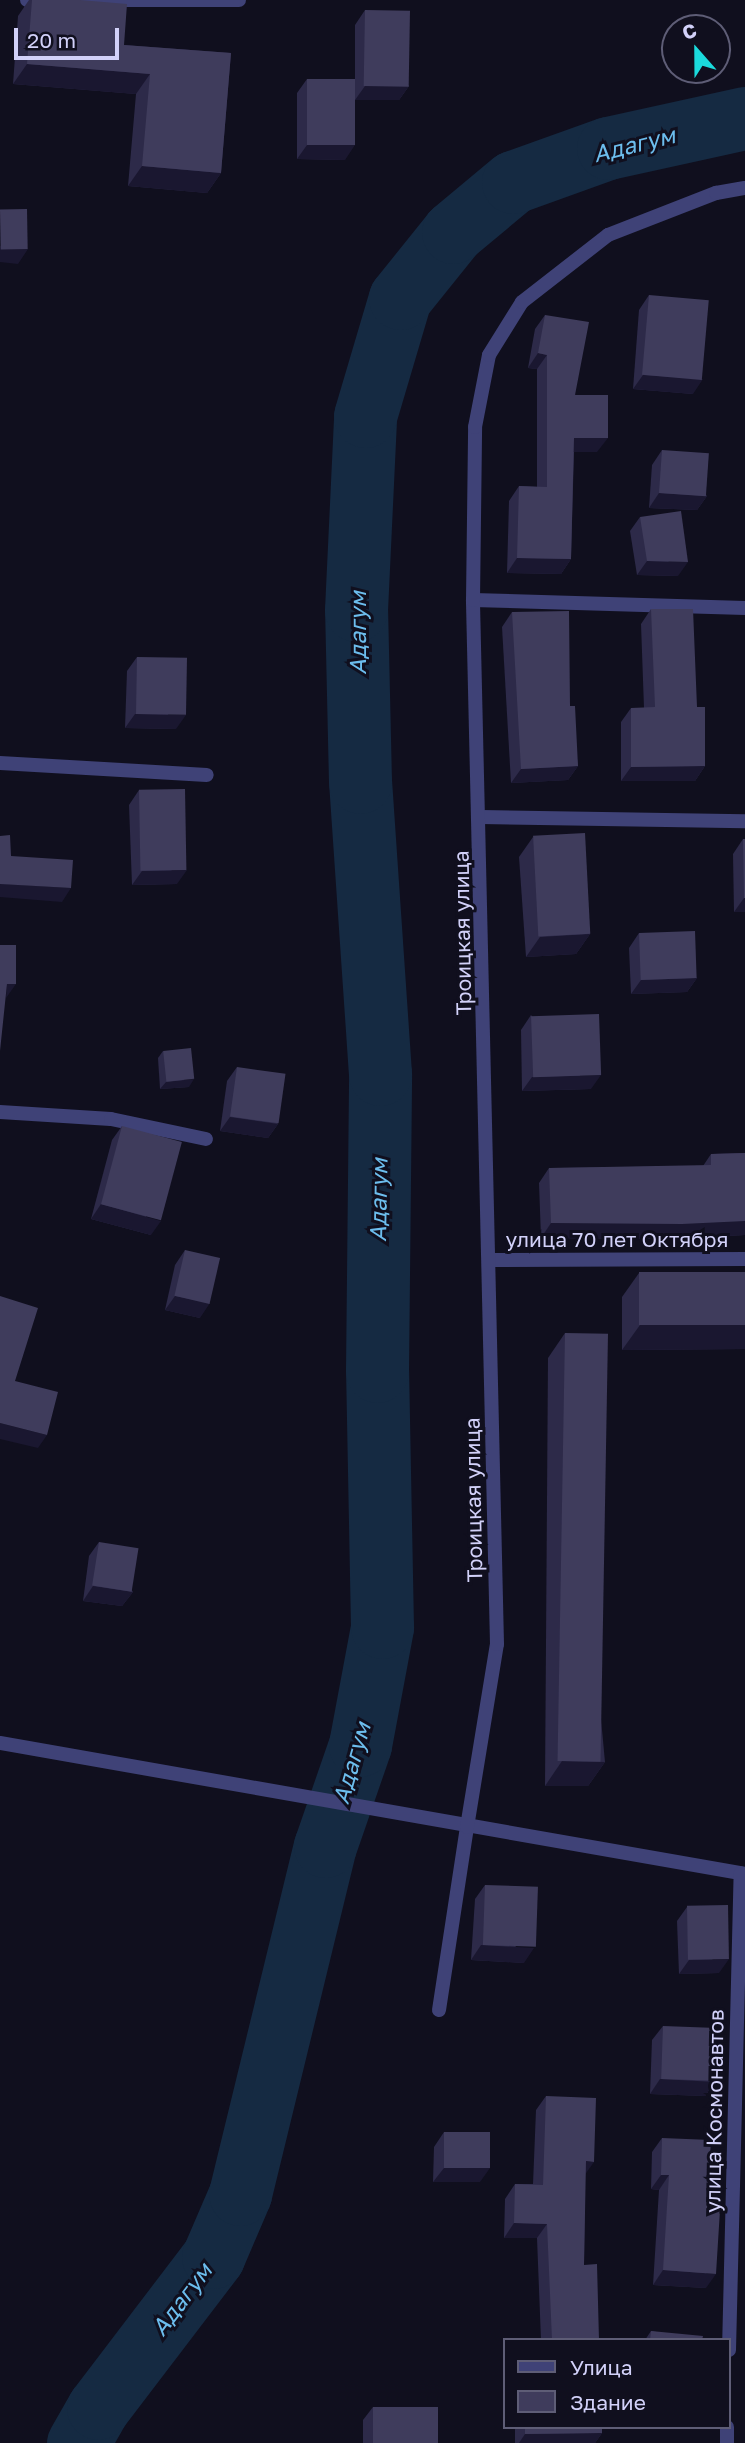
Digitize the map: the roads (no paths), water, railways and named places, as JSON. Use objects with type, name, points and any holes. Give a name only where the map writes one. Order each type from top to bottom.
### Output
[{"type":"street","points":[[27,0],[239,0]]},
{"type":"street","name":"Троицкая улица","points":[[439,2010],[497,1644],[481,817],[472,600],[475,427],[489,355],[522,302],[608,235],[716,193],[745,188]]},
{"type":"street","points":[[472,600],[745,608]]},
{"type":"street","points":[[0,763],[207,775]]},
{"type":"street","points":[[481,817],[745,821]]},
{"type":"street","points":[[0,1112],[111,1119],[206,1139]]},
{"type":"street","name":"улица 70 лет Октября","points":[[489,1260],[745,1259]]},
{"type":"street","points":[[0,1743],[743,1874]]},
{"type":"street","name":"улица Космонавтов","points":[[729,2338],[743,1874]]},
{"type":"waterway","name":"Адагум","points":[[78,2443],[98,2408],[213,2257],[240,2194],[325,1846],[360,1745],[382,1627],[377,1371],[380,1074],[360,782],[356,610],[365,416],[400,298],[453,232],[513,182],[608,148],[745,118]]}]
